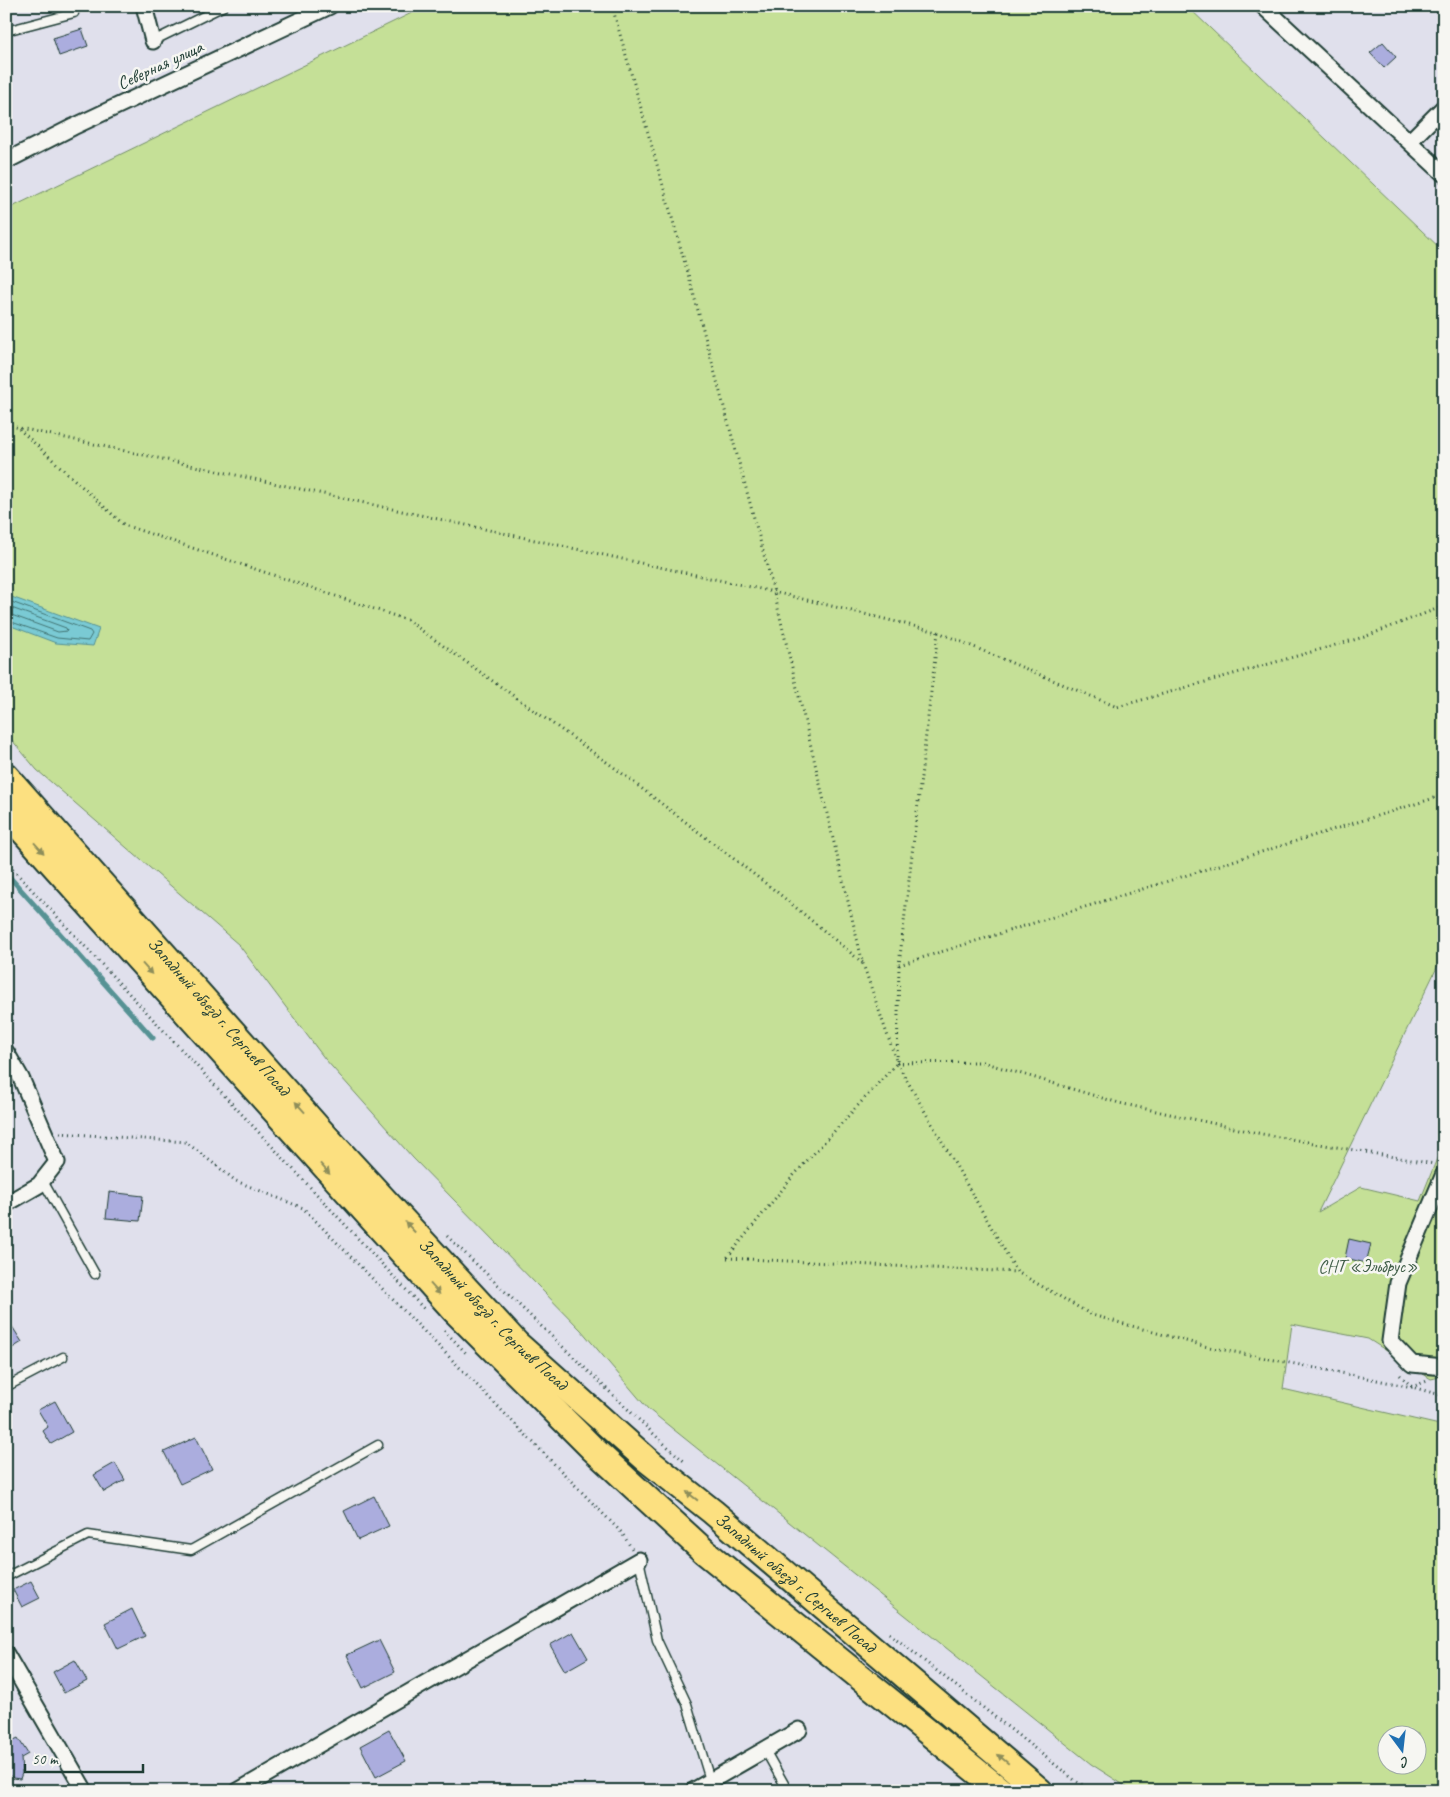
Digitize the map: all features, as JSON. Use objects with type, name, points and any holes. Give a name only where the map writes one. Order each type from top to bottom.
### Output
[{"type":"main road","name":"Западный объезд г. Сергиев Посад","points":[[6,776],[318,1128],[516,1343],[646,1460],[713,1512],[1040,1791]]},
{"type":"main road","name":"Западный объезд г. Сергиев Посад","points":[[6,812],[442,1296],[592,1448],[705,1552],[1001,1791]]},
{"type":"street","points":[[144,6],[153,41]]},
{"type":"street","name":"Северная улица","points":[[6,161],[73,126],[330,6]]},
{"type":"street","points":[[1263,6],[1444,174]]},
{"type":"street","points":[[1410,141],[1444,107]]},
{"type":"street","points":[[6,1052],[21,1078],[57,1162],[40,1185],[6,1204]]},
{"type":"street","points":[[1440,1372],[1412,1364],[1390,1342],[1398,1283],[1444,1174]]},
{"type":"street","points":[[238,1791],[639,1560]]},
{"type":"street","points":[[6,1655],[85,1791]]},
{"type":"street","points":[[693,1791],[799,1730]]},
{"type":"lane","points":[[153,41],[224,6]]},
{"type":"lane","points":[[6,31],[74,13]]},
{"type":"lane","points":[[43,1181],[95,1274]]},
{"type":"lane","points":[[6,1386],[63,1356]]},
{"type":"lane","points":[[6,1577],[88,1535],[191,1550],[378,1445]]},
{"type":"lane","points":[[639,1560],[657,1640],[687,1704],[710,1780]]},
{"type":"lane","points":[[765,1750],[788,1791]]},
{"type":"path","points":[[612,6],[690,281],[774,592],[863,964],[897,1063],[1017,1272]]},
{"type":"path","points":[[6,426],[774,592],[938,632],[1117,707],[1364,637],[1444,606]]},
{"type":"path","points":[[18,428],[124,525],[407,620],[615,768],[777,892],[863,964]]},
{"type":"path","points":[[938,632],[899,965],[897,1063],[794,1175],[727,1258],[1017,1272],[1092,1316],[1204,1346],[1412,1388],[1440,1372]]},
{"type":"path","points":[[899,965],[1444,795]]},
{"type":"path","points":[[897,1063],[982,1062],[1119,1104],[1262,1134],[1444,1166]]},
{"type":"path","points":[[44,1132],[186,1142],[236,1182],[302,1208],[622,1533],[639,1560]]},
{"type":"path","points":[[446,1235],[660,1440],[690,1466]]},
{"type":"path","points":[[885,1630],[1077,1782],[1092,1791]]},
{"type":"green space","name":"СНТ «Эльбрус»","points":[[426,6],[1187,6],[1444,252],[1444,953],[1318,1212],[1361,1187],[1420,1201],[1444,1141],[1444,1376],[1431,1379],[1368,1339],[1292,1324],[1283,1389],[1444,1426],[1444,1791],[1133,1791],[1091,1764],[648,1409],[581,1330],[413,1158],[325,1059],[239,945],[37,770],[6,733],[6,210]]},
{"type":"water","points":[[6,595],[99,629],[93,646],[56,643],[6,624]]},
{"type":"building","points":[[82,29],[88,46],[59,56],[53,38]]},
{"type":"building","points":[[1383,42],[1396,57],[1384,68],[1370,53]]},
{"type":"building","points":[[109,1192],[143,1196],[140,1221],[106,1218]]},
{"type":"building","points":[[1349,1239],[1371,1244],[1366,1263],[1345,1258]]},
{"type":"building","points":[[6,1317],[22,1342],[6,1352]]},
{"type":"building","points":[[55,1401],[72,1432],[51,1444],[43,1431],[48,1427],[38,1410]]},
{"type":"building","points":[[196,1437],[212,1469],[180,1484],[164,1452]]},
{"type":"building","points":[[115,1463],[125,1480],[104,1492],[94,1475]]},
{"type":"building","points":[[374,1496],[389,1526],[358,1540],[344,1511]]},
{"type":"building","points":[[31,1581],[40,1598],[22,1607],[13,1590]]},
{"type":"building","points":[[132,1609],[145,1636],[118,1649],[105,1623]]},
{"type":"building","points":[[573,1632],[588,1658],[565,1671],[550,1645]]},
{"type":"building","points":[[379,1640],[395,1672],[363,1688],[347,1655]]},
{"type":"building","points":[[75,1660],[87,1681],[64,1693],[53,1672]]},
{"type":"building","points":[[389,1730],[406,1761],[376,1777],[360,1746]]},
{"type":"building","points":[[18,1738],[28,1754],[21,1758],[22,1773],[20,1779],[13,1778],[6,1772],[6,1744]]},
{"type":"waterway","points":[[6,873],[153,1038]]}]
